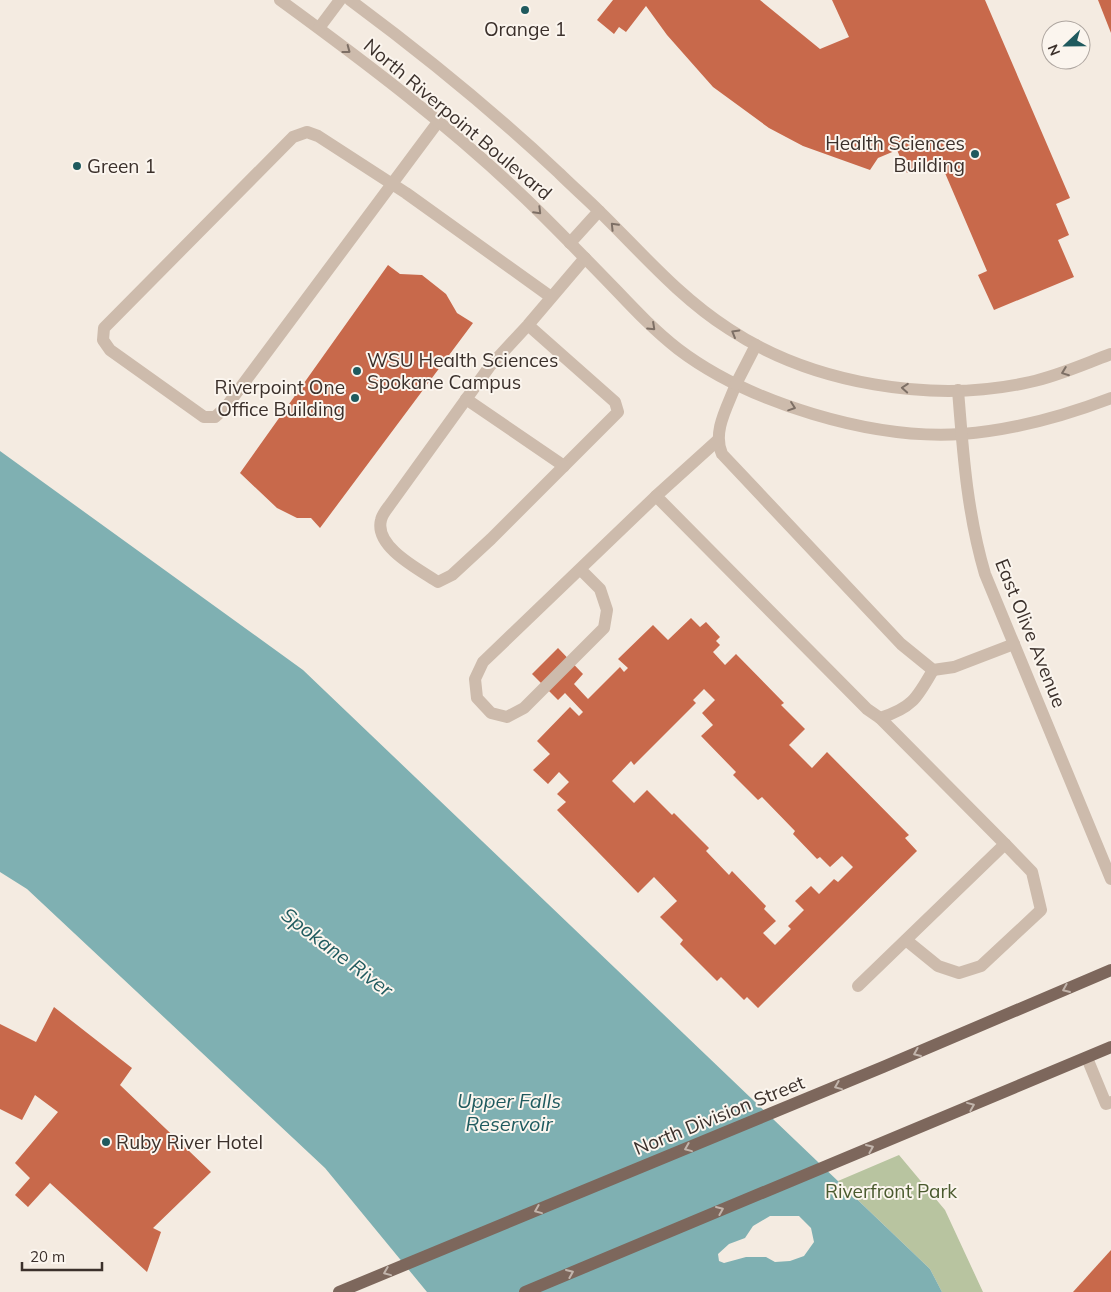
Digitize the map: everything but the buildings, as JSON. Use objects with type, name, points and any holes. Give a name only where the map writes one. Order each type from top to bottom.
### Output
[{"type":"main road","name":"North Division Street","points":[[340,1292],[883,1067],[1111,970]]},
{"type":"main road","points":[[525,1292],[1111,1047]]},
{"type":"street","name":"North Riverpoint Boulevard","points":[[280,0],[378,72],[438,122],[512,187],[665,338],[703,365],[736,384],[769,399],[812,414],[858,425],[923,433],[961,434],[994,429],[1057,416],[1111,398]]},
{"type":"street","points":[[319,28],[340,0]]},
{"type":"street","name":"North Riverpoint Boulevard","points":[[350,0],[446,74],[536,152],[599,211],[643,258],[675,288],[729,330],[756,345],[803,365],[858,382],[891,387],[958,390],[996,388],[1028,383],[1055,376],[1111,354]]},
{"type":"street","points":[[438,122],[393,184],[231,400],[215,417],[204,417],[110,350],[103,340],[104,328],[293,137],[307,132],[318,136],[393,184],[552,297]]},
{"type":"street","points":[[570,243],[599,211]]},
{"type":"street","points":[[528,325],[615,402],[618,412],[491,540],[452,575],[438,582],[399,556],[383,539],[381,521],[389,506],[490,366],[585,258]]},
{"type":"street","points":[[756,345],[736,384],[719,430],[718,445],[728,462],[901,644],[932,670],[954,667],[1014,644]]},
{"type":"street","name":"East Olive Avenue","points":[[958,390],[965,481],[977,545],[985,574],[1111,880]]},
{"type":"street","points":[[466,399],[564,466]]},
{"type":"street","points":[[580,569],[600,589],[608,610],[604,628],[524,708],[507,717],[492,713],[477,698],[475,679],[483,662],[656,496],[718,440]]},
{"type":"street","points":[[656,496],[1032,872],[1041,910],[982,966],[959,973],[938,966],[906,940]]},
{"type":"street","points":[[880,718],[898,712],[918,696],[932,670]]},
{"type":"street","points":[[858,986],[1004,844]]},
{"type":"street","points":[[1087,1058],[1106,1104],[1111,1102]]},
{"type":"green space","name":"Riverfront Park","points":[[899,1155],[945,1210],[983,1292],[942,1292],[930,1269],[838,1181]]},
{"type":"water","name":"Upper Falls Reservoir","points":[[0,451],[303,670],[930,1269],[942,1292],[427,1292],[325,1168],[27,889],[0,872]],"holes":[[[770,1216],[799,1216],[811,1228],[814,1242],[804,1256],[790,1261],[775,1262],[766,1257],[746,1257],[724,1263],[719,1261],[718,1254],[729,1244],[745,1238],[753,1226]]]},
{"type":"place","name":"Orange 1","points":[[525,10]]},
{"type":"place","name":"Health Sciences Building","points":[[975,154]]},
{"type":"place","name":"Green 1","points":[[77,166]]},
{"type":"place","name":"WSU Health Sciences Spokane Campus","points":[[357,371]]},
{"type":"place","name":"Riverpoint One Office Building","points":[[355,398]]},
{"type":"place","name":"Ruby River Hotel","points":[[106,1142]]},
{"type":"water label","name":"Spokane River","points":[[337,952]]}]
